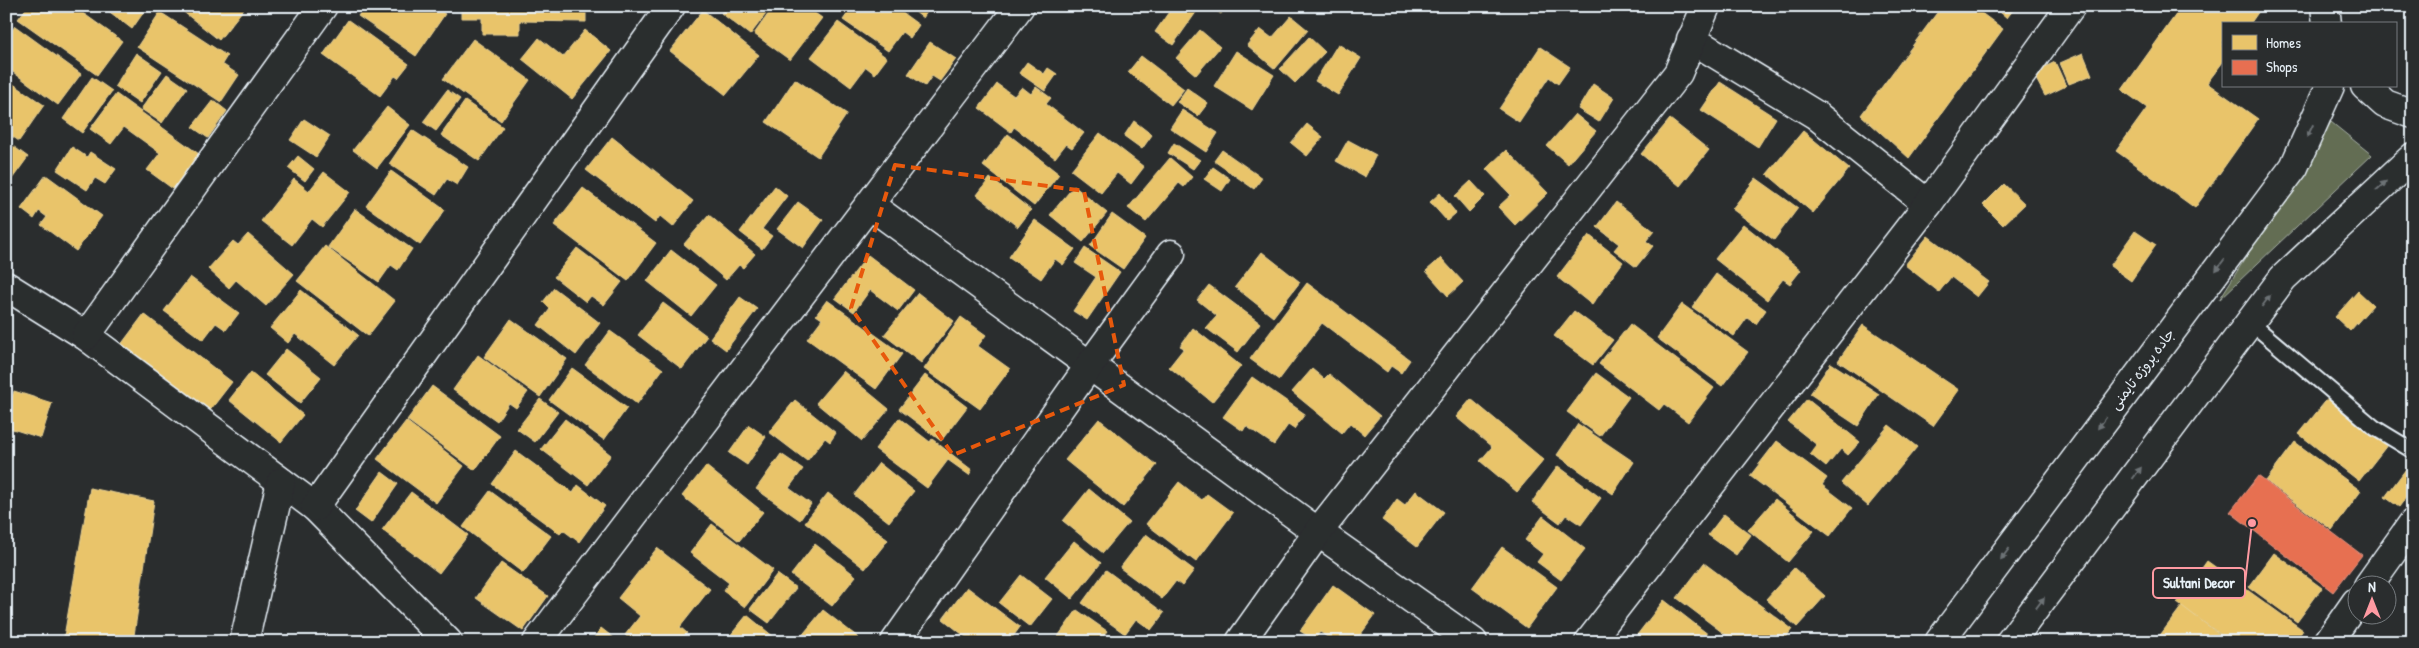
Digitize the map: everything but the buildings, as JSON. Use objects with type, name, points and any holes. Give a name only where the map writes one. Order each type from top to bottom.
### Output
[{"type":"street","points":[[86,336],[323,6]]},
{"type":"street","points":[[315,507],[671,6]]},
{"type":"street","points":[[537,642],[1020,6]]},
{"type":"street","points":[[1240,642],[1318,532],[1678,73],[1706,6]]},
{"type":"street","points":[[1589,642],[1928,204],[2071,6]]},
{"type":"street","points":[[2325,6],[2327,22]]},
{"type":"street","points":[[1691,39],[1816,116],[1928,204]]},
{"type":"street","name":"جاده پروژه تایمنی","points":[[1939,642],[2294,167],[2329,88]]},
{"type":"street","points":[[2367,88],[2385,104],[2413,114]]},
{"type":"street","points":[[2010,642],[2283,278],[2413,157]]},
{"type":"street","points":[[870,205],[1318,532],[1473,642]]},
{"type":"street","points":[[895,642],[1090,365],[1171,254]]},
{"type":"street","points":[[6,286],[86,336],[315,507],[448,642]]},
{"type":"street","points":[[244,642],[282,482]]},
{"type":"street","points":[[2375,576],[2413,523]]},
{"type":"street","points":[[2328,642],[2346,616]]},
{"type":"lane","points":[[2250,322],[2375,428],[2413,451]]},
{"type":"highlighted area","points":[[895,165],[1084,191],[1124,385],[953,455],[851,308]]},
{"type":"green space","points":[[2331,122],[2372,155],[2219,300]]},
{"type":"place","name":"Sultani Decor","points":[[2252,523]]}]
